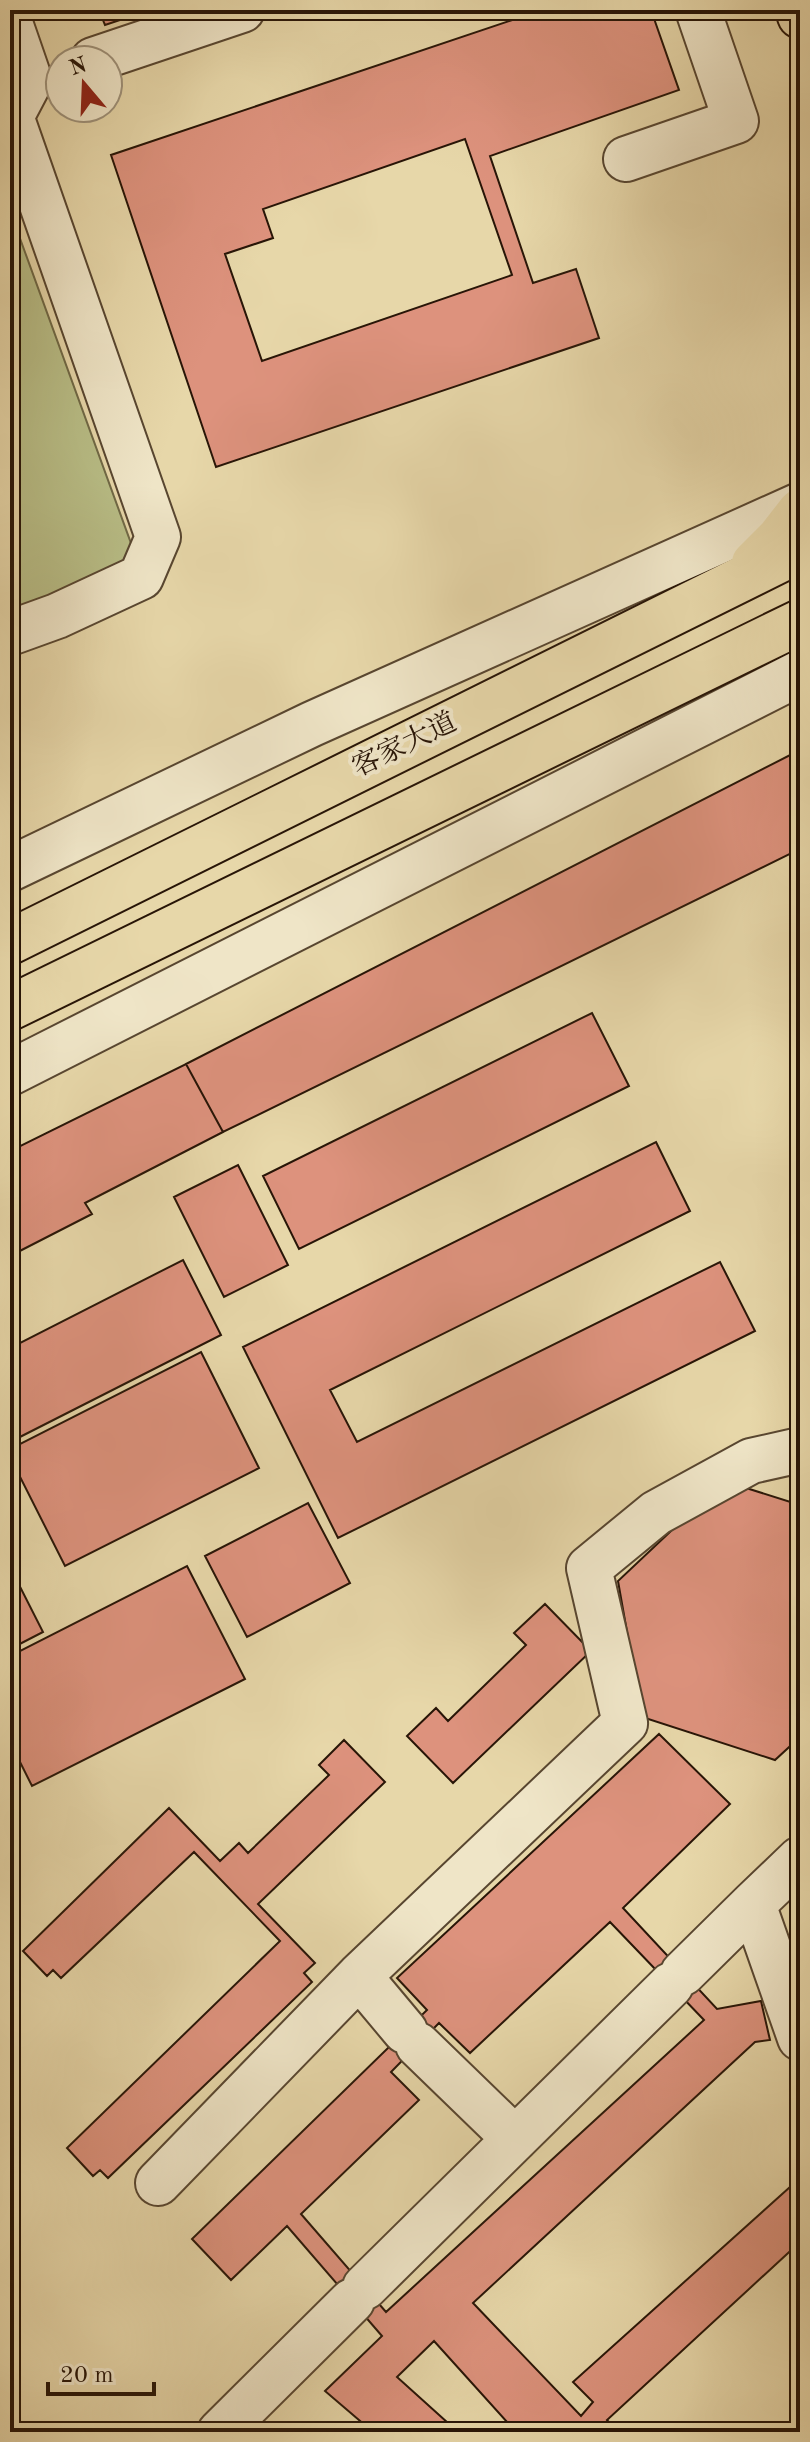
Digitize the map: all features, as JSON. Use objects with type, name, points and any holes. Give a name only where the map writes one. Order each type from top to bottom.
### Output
[{"type":"main road","points":[[727,586],[779,538],[800,511]]},
{"type":"main road","name":"客家大道","points":[[10,942],[800,550]]},
{"type":"main road","points":[[10,1008],[800,622]]},
{"type":"main road","points":[[755,645],[800,633]]},
{"type":"street","points":[[124,50],[242,10]]},
{"type":"street","points":[[626,159],[736,121],[698,10]]},
{"type":"street","points":[[10,23],[28,98],[158,537],[141,577],[57,616],[10,633]]},
{"type":"street","points":[[10,869],[312,724],[800,505]]},
{"type":"street","points":[[10,1073],[800,673]]},
{"type":"street","points":[[158,2183],[359,1976],[625,1723],[589,1568],[670,1505],[751,1461],[800,1450]]},
{"type":"street","points":[[221,2432],[800,1859]]},
{"type":"street","points":[[753,1904],[800,2038]]},
{"type":"street","points":[[359,1976],[412,2038],[515,2139]]},
{"type":"green space","points":[[10,211],[140,568],[10,615]]},
{"type":"building","points":[[99,10],[150,10],[105,25]]},
{"type":"building","points":[[542,10],[651,10],[679,90],[490,156],[533,283],[576,269],[599,338],[216,467],[111,155]],"holes":[[[465,139],[512,275],[262,361],[225,254],[273,238],[263,209]]]},
{"type":"building","points":[[800,750],[800,849],[223,1132],[186,1064]]},
{"type":"building","points":[[592,1013],[629,1086],[299,1249],[263,1176]]},
{"type":"building","points":[[186,1064],[223,1132],[85,1203],[92,1214],[10,1256],[10,1151]]},
{"type":"building","points":[[656,1142],[690,1211],[330,1390],[357,1442],[720,1262],[755,1331],[338,1538],[243,1347]]},
{"type":"building","points":[[238,1165],[288,1265],[224,1297],[174,1197]]},
{"type":"building","points":[[183,1260],[221,1335],[10,1442],[10,1348]]},
{"type":"building","points":[[201,1352],[259,1468],[65,1566],[10,1457],[10,1449]]},
{"type":"building","points":[[724,1481],[800,1505],[800,1737],[775,1760],[642,1717],[618,1581]]},
{"type":"building","points":[[308,1503],[350,1583],[247,1637],[205,1556]]},
{"type":"building","points":[[187,1566],[245,1679],[32,1786],[10,1742],[10,1656]]},
{"type":"building","points":[[10,1567],[43,1632],[10,1649]]},
{"type":"building","points":[[545,1604],[591,1651],[453,1783],[407,1736],[436,1708],[448,1721],[526,1645],[514,1633]]},
{"type":"building","points":[[659,1734],[730,1804],[623,1908],[717,2009],[761,2001],[770,2040],[755,2042],[473,2303],[581,2416],[593,2402],[573,2382],[800,2178],[800,2242],[607,2420],[618,2432],[516,2432],[434,2341],[397,2377],[458,2432],[373,2432],[325,2391],[382,2336],[287,2226],[231,2280],[192,2239],[427,2010],[397,1978]],"holes":[[[610,1922],[704,2020],[386,2312],[301,2214],[419,2100],[391,2072],[439,2023],[470,2053]]]},
{"type":"building","points":[[344,1740],[385,1782],[258,1904],[315,1963],[304,1973],[312,1982],[108,2178],[100,2170],[93,2176],[67,2148],[280,1941],[194,1852],[61,1978],[53,1970],[47,1976],[23,1951],[169,1808],[220,1861],[239,1843],[248,1853],[329,1775],[319,1765]]}]
